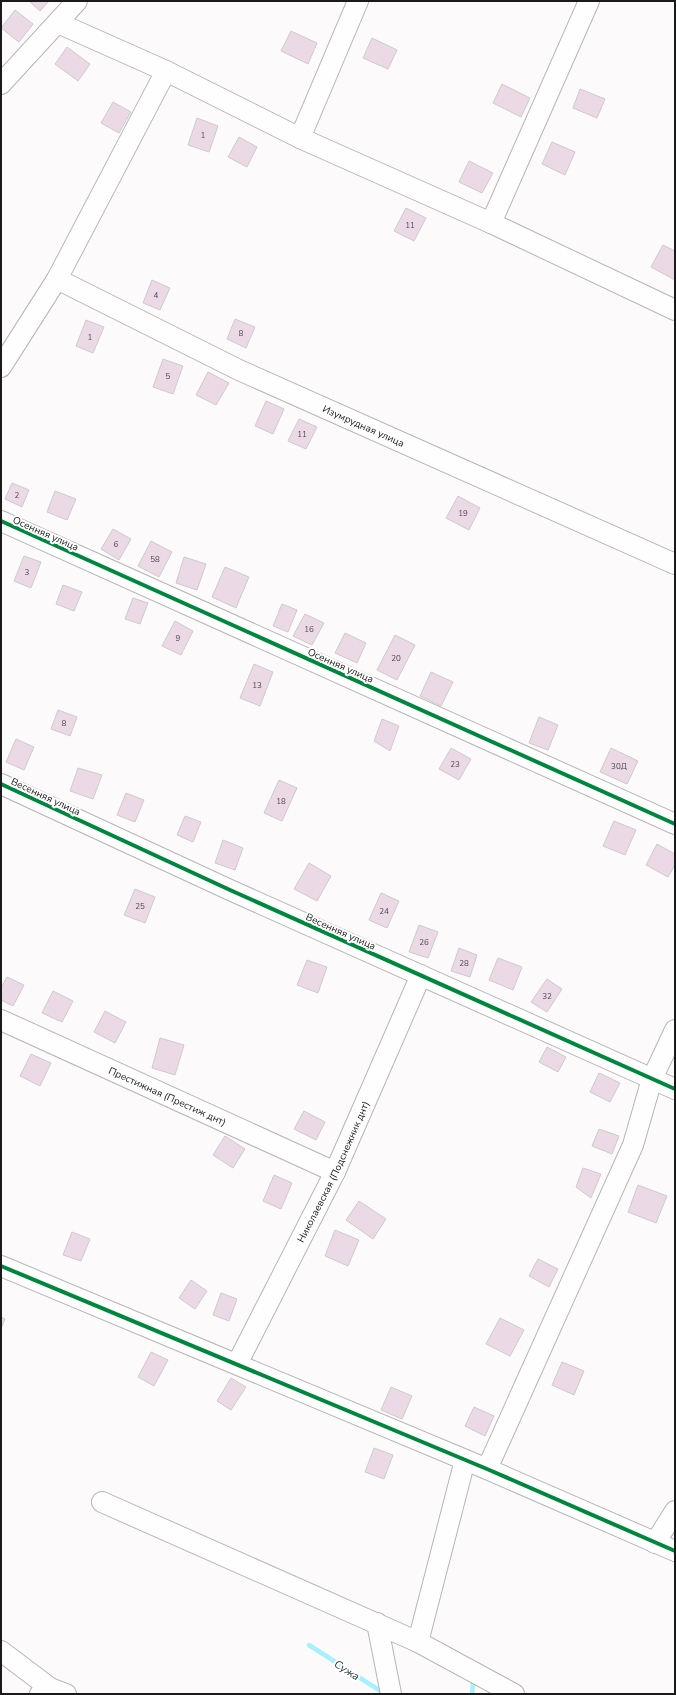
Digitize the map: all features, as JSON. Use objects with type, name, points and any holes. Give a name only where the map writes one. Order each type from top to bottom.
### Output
[{"type":"street","points":[[1,84],[77,1]]},
{"type":"street","points":[[300,138],[358,1]]},
{"type":"street","points":[[491,223],[589,1]]},
{"type":"street","points":[[58,22],[166,71],[300,138],[491,223],[675,310]]},
{"type":"street","points":[[1,367],[56,279],[166,71]]},
{"type":"street","name":"Изумрудная улица","points":[[56,279],[239,370],[675,564]]},
{"type":"street","name":"Осенняя улица","points":[[1,521],[675,824]]},
{"type":"street","name":"Весенняя улица","points":[[1,784],[230,890],[675,1089]]},
{"type":"street","name":"Николаевская (Подснежник днт)","points":[[237,1364],[335,1172],[421,975]]},
{"type":"street","name":"Престижная (Престиж днт)","points":[[1,1020],[335,1172]]},
{"type":"street","points":[[487,1469],[633,1145],[652,1078],[675,1030]]},
{"type":"street","points":[[1,1266],[466,1460],[675,1551]]},
{"type":"street","points":[[418,1642],[466,1460]]},
{"type":"street","points":[[102,1502],[418,1642],[514,1694]]},
{"type":"street","points":[[656,1542],[675,1511]]},
{"type":"street","points":[[377,1624],[391,1694]]},
{"type":"street","points":[[1,1651],[52,1692]]},
{"type":"building","points":[[29,1],[49,1],[40,11]]},
{"type":"building","points":[[15,10],[33,24],[19,42],[1,28]]},
{"type":"building","points":[[291,31],[317,43],[308,64],[281,51]]},
{"type":"building","points":[[372,38],[397,50],[388,69],[363,58]]},
{"type":"building","points":[[67,47],[90,64],[78,81],[55,64]]},
{"type":"building","points":[[502,84],[530,98],[521,117],[493,103]]},
{"type":"building","points":[[580,89],[605,99],[597,118],[573,108]]},
{"type":"building","points":[[113,102],[131,112],[119,133],[101,123]]},
{"type":"building","points":[[197,118],[218,126],[209,152],[188,145]]},
{"type":"building","points":[[239,137],[257,147],[247,167],[228,157]]},
{"type":"building","points":[[552,142],[575,152],[565,175],[542,164]]},
{"type":"building","points":[[469,161],[493,173],[482,193],[459,182]]},
{"type":"building","points":[[406,208],[426,218],[414,241],[394,231]]},
{"type":"building","points":[[663,245],[675,251],[675,280],[651,267]]},
{"type":"building","points":[[152,280],[170,288],[160,310],[143,303]]},
{"type":"building","points":[[235,319],[255,327],[246,348],[227,339]]},
{"type":"building","points":[[86,320],[104,327],[93,353],[76,346]]},
{"type":"building","points":[[163,359],[183,366],[173,394],[153,387]]},
{"type":"building","points":[[208,372],[229,383],[216,405],[196,395]]},
{"type":"building","points":[[266,401],[284,409],[273,434],[255,426]]},
{"type":"building","points":[[299,419],[317,427],[306,449],[288,441]]},
{"type":"building","points":[[12,483],[29,490],[22,507],[5,499]]},
{"type":"building","points":[[55,491],[76,499],[67,520],[47,512]]},
{"type":"building","points":[[458,496],[480,508],[469,530],[446,518]]},
{"type":"building","points":[[113,529],[131,539],[119,560],[101,549]]},
{"type":"building","points":[[151,541],[172,552],[159,577],[138,566]]},
{"type":"building","points":[[24,556],[41,562],[31,588],[14,581]]},
{"type":"building","points":[[184,557],[206,564],[197,590],[176,583]]},
{"type":"building","points":[[225,567],[249,577],[236,608],[212,597]]},
{"type":"building","points":[[63,585],[82,592],[74,611],[56,604]]},
{"type":"building","points":[[133,598],[148,603],[140,624],[125,619]]},
{"type":"building","points":[[282,604],[297,610],[288,632],[273,626]]},
{"type":"building","points":[[305,614],[324,623],[312,645],[293,636]]},
{"type":"building","points":[[175,621],[193,631],[181,655],[162,646]]},
{"type":"building","points":[[345,633],[366,643],[357,663],[335,653]]},
{"type":"building","points":[[395,635],[415,645],[397,680],[377,670]]},
{"type":"building","points":[[254,664],[273,672],[260,706],[240,698]]},
{"type":"building","points":[[431,672],[453,682],[441,706],[420,696]]},
{"type":"building","points":[[58,710],[77,717],[70,736],[51,729]]},
{"type":"building","points":[[539,717],[558,725],[548,750],[529,743]]},
{"type":"building","points":[[382,719],[399,726],[390,751],[374,741]]},
{"type":"building","points":[[16,739],[34,747],[24,770],[6,762]]},
{"type":"building","points":[[451,748],[471,759],[459,780],[439,769]]},
{"type":"building","points":[[611,748],[638,761],[627,784],[600,772]]},
{"type":"building","points":[[78,768],[102,775],[93,799],[70,791]]},
{"type":"building","points":[[279,780],[297,788],[282,821],[264,813]]},
{"type":"building","points":[[126,793],[144,800],[135,822],[117,815]]},
{"type":"building","points":[[185,816],[201,822],[193,842],[177,835]]},
{"type":"building","points":[[614,821],[636,830],[625,855],[603,846]]},
{"type":"building","points":[[223,840],[243,848],[235,870],[215,863]]},
{"type":"building","points":[[657,844],[675,854],[675,865],[668,877],[646,865]]},
{"type":"building","points":[[309,863],[331,876],[317,901],[294,889]]},
{"type":"building","points":[[135,889],[155,897],[145,923],[124,915]]},
{"type":"building","points":[[381,893],[399,901],[387,928],[369,920]]},
{"type":"building","points":[[419,925],[438,932],[428,958],[409,952]]},
{"type":"building","points":[[459,948],[477,955],[470,977],[451,971]]},
{"type":"building","points":[[498,958],[522,967],[513,990],[489,980]]},
{"type":"building","points":[[307,960],[327,967],[318,993],[297,985]]},
{"type":"building","points":[[7,977],[24,985],[13,1006],[1,1000],[1,988]]},
{"type":"building","points":[[547,979],[562,989],[547,1012],[531,1002]]},
{"type":"building","points":[[53,991],[73,1001],[62,1022],[42,1013]]},
{"type":"building","points":[[105,1011],[126,1022],[115,1043],[94,1032]]},
{"type":"building","points":[[160,1038],[184,1045],[175,1075],[152,1068]]},
{"type":"building","points":[[547,1047],[566,1057],[558,1072],[539,1062]]},
{"type":"building","points":[[31,1054],[51,1063],[40,1086],[20,1076]]},
{"type":"building","points":[[599,1073],[620,1083],[610,1102],[590,1092]]},
{"type":"building","points":[[304,1111],[325,1122],[316,1140],[294,1129]]},
{"type":"building","points":[[599,1129],[619,1136],[612,1154],[592,1146]]},
{"type":"building","points":[[225,1136],[245,1149],[233,1168],[213,1155]]},
{"type":"building","points":[[583,1168],[601,1174],[591,1198],[576,1187]]},
{"type":"building","points":[[274,1175],[292,1183],[281,1209],[263,1201]]},
{"type":"building","points":[[638,1185],[667,1196],[656,1223],[628,1212]]},
{"type":"building","points":[[359,1201],[386,1219],[373,1239],[346,1220]]},
{"type":"building","points":[[335,1230],[359,1240],[348,1266],[325,1256]]},
{"type":"building","points":[[72,1232],[90,1239],[81,1261],[63,1255]]},
{"type":"building","points":[[538,1259],[558,1269],[549,1287],[529,1276]]},
{"type":"building","points":[[191,1280],[207,1291],[195,1309],[179,1298]]},
{"type":"building","points":[[221,1293],[237,1299],[229,1321],[213,1315]]},
{"type":"building","points":[[1,1317],[5,1319],[1,1329]]},
{"type":"building","points":[[500,1318],[524,1330],[510,1356],[486,1344]]},
{"type":"building","points":[[151,1352],[168,1360],[154,1386],[138,1377]]},
{"type":"building","points":[[562,1362],[584,1371],[574,1395],[552,1385]]},
{"type":"building","points":[[231,1378],[246,1387],[231,1410],[217,1401]]},
{"type":"building","points":[[391,1387],[412,1396],[402,1419],[381,1410]]},
{"type":"building","points":[[474,1407],[494,1416],[485,1436],[465,1426]]},
{"type":"building","points":[[374,1448],[393,1455],[384,1479],[365,1472]]},
{"type":"waterway","name":"Сужа","points":[[309,1645],[385,1694]]},
{"type":"waterway","name":"Сужа","points":[[472,1694],[473,1681],[476,1681]]},
{"type":"cycle path","points":[[1,521],[675,824]]},
{"type":"cycle path","points":[[1,784],[230,890],[675,1089]]},
{"type":"cycle path","points":[[1,1266],[487,1469],[675,1551]]}]
